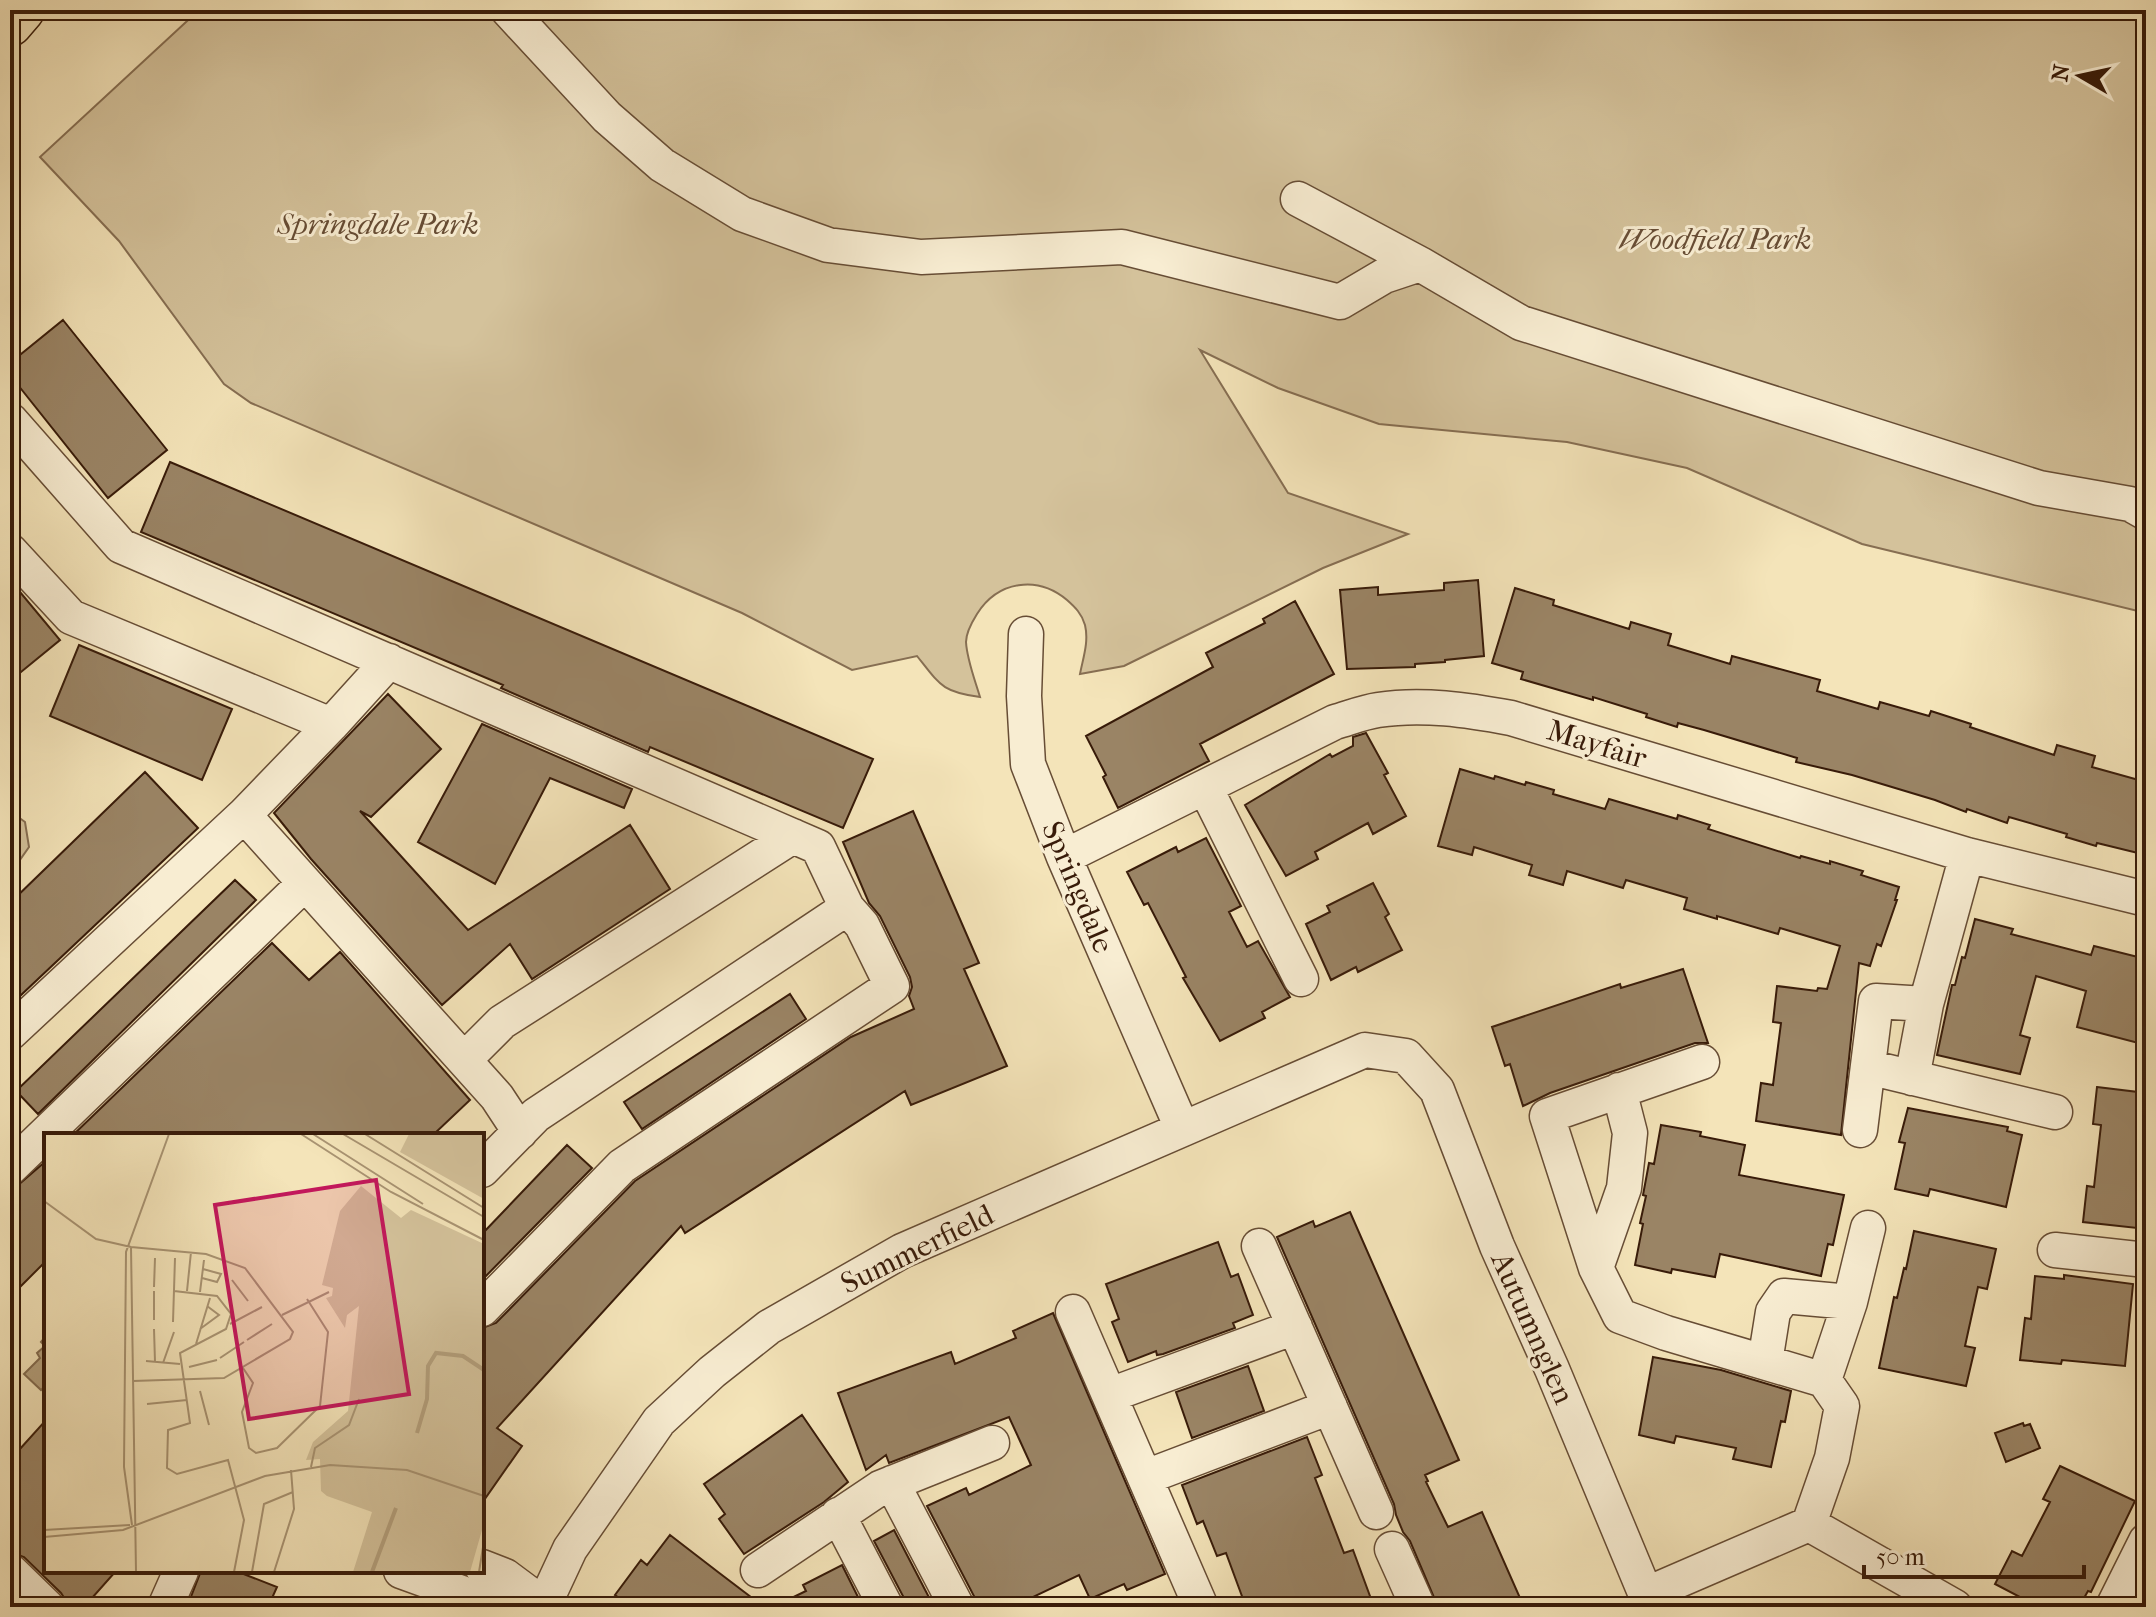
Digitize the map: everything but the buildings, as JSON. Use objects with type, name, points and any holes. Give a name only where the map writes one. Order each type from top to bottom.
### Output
[{"type":"highway","points":[[10,24],[22,10]]},
{"type":"street","points":[[508,10],[607,117],[662,165],[742,214],[828,245],[921,257],[1122,247],[1340,302],[1384,276],[1420,264]]},
{"type":"street","points":[[1298,199],[1420,264],[1521,323],[2039,488],[2138,508]]},
{"type":"street","points":[[10,420],[121,546],[818,847],[847,908],[862,925],[892,986],[622,1166],[484,1307]]},
{"type":"street","points":[[10,551],[71,617],[331,725]]},
{"type":"street","name":"Springdale","points":[[1026,634],[1024,696],[1028,764],[1064,857],[1182,1128]]},
{"type":"street","points":[[10,1033],[244,815],[389,661]]},
{"type":"street","name":"Mayfair","points":[[1064,857],[1206,789],[1335,722],[1377,710],[1423,707],[1511,718],[1967,855],[2146,899]]},
{"type":"street","points":[[1206,789],[1301,979]]},
{"type":"street","points":[[244,815],[497,1097],[520,1132]]},
{"type":"street","points":[[464,1060],[502,1022],[793,836]]},
{"type":"street","points":[[1912,1078],[1926,1004],[1967,855]]},
{"type":"street","points":[[46,1133],[305,883]]},
{"type":"street","points":[[484,1168],[536,1115],[847,908]]},
{"type":"street","points":[[1860,1130],[1876,1001],[1926,1004]]},
{"type":"street","name":"Summerfield","points":[[544,1606],[570,1549],[659,1421],[712,1372],[769,1327],[902,1251],[1365,1050],[1406,1056]]},
{"type":"street","name":"Autumnglen","points":[[1406,1056],[1437,1090],[1497,1246],[1649,1601]]},
{"type":"street","points":[[1649,1601],[1809,1524],[1832,1458],[1842,1406],[1824,1380],[1666,1333],[1620,1316],[1596,1268],[1547,1116],[1702,1062]]},
{"type":"street","points":[[1868,1067],[2055,1112]]},
{"type":"street","points":[[1596,1268],[1624,1188],[1630,1133],[1619,1090]]},
{"type":"street","points":[[10,1168],[44,1135]]},
{"type":"street","points":[[1824,1380],[1850,1302],[1868,1228]]},
{"type":"street","points":[[1259,1246],[1376,1512]]},
{"type":"street","points":[[2055,1250],[2146,1260]]},
{"type":"street","points":[[1765,1362],[1773,1312],[1784,1296],[1850,1302]]},
{"type":"street","points":[[1073,1312],[1201,1607]]},
{"type":"street","points":[[1110,1395],[1295,1327]]},
{"type":"street","points":[[1146,1477],[1330,1407]]},
{"type":"street","points":[[758,1570],[880,1488],[992,1443]]},
{"type":"street","points":[[892,1483],[957,1607]]},
{"type":"street","points":[[838,1515],[886,1607]]},
{"type":"street","points":[[1809,1524],[1919,1597],[1955,1607]]},
{"type":"street","points":[[2113,1607],[2146,1541]]},
{"type":"street","points":[[1392,1549],[1418,1607]]},
{"type":"street","points":[[484,1568],[505,1576],[544,1606]]},
{"type":"street","points":[[10,1571],[47,1607]]},
{"type":"street","points":[[165,1607],[180,1573]]},
{"type":"street","points":[[407,1573],[492,1604],[544,1606]]},
{"type":"green space","points":[[199,10],[2146,10],[2146,613],[1862,544],[1687,468],[1567,442],[1379,424],[1278,388],[1200,350],[1288,493],[1408,534],[1323,568],[1124,666],[1080,674],[1086,638],[1085,625],[1078,611],[1055,592],[1043,587],[1019,585],[996,594],[986,603],[966,638],[980,697],[957,693],[943,686],[917,656],[852,670],[742,613],[251,403],[224,384],[119,241],[40,157]]},
{"type":"green space","points":[[10,811],[25,822],[29,847],[10,874]]},
{"type":"shaded area","points":[[44,1347],[44,1387],[41,1390],[24,1374],[40,1358],[37,1353]]},
{"type":"park label","name":"Springdale Park","points":[[378,224]]},
{"type":"park label","name":"Woodfield Park","points":[[1715,239]]}]
